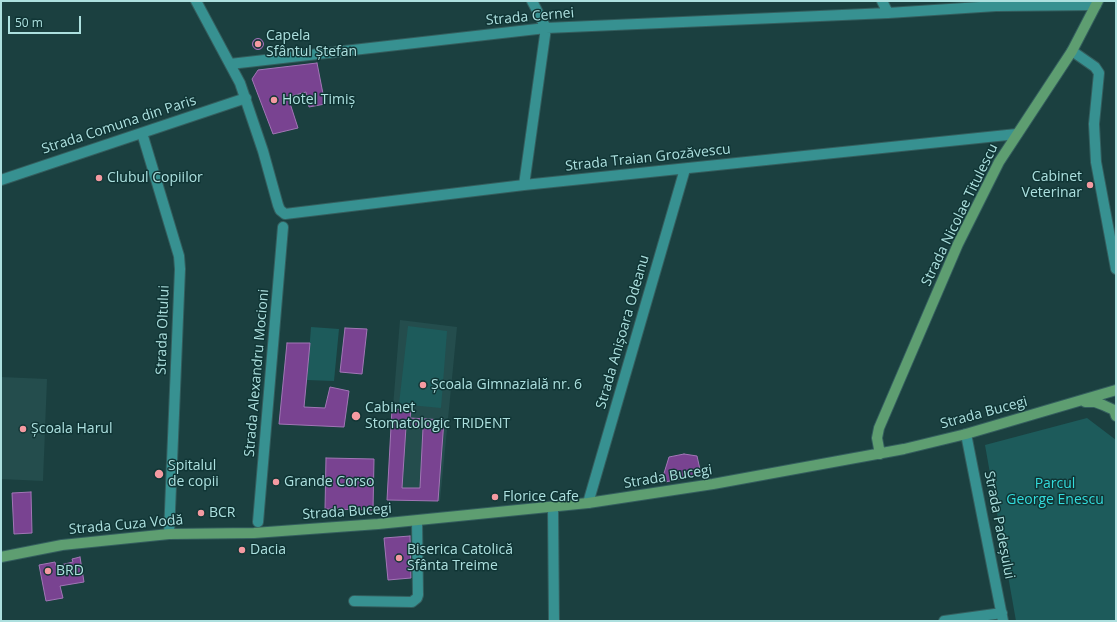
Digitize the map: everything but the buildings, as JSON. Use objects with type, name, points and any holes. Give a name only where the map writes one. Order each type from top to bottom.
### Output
[{"type":"main road","name":"Strada Nicolae Titulescu","points":[[880,454],[877,438],[879,428],[958,244],[999,162],[1072,50],[1097,3]]},
{"type":"main road","name":"Strada Bucegi","points":[[254,533],[417,521],[553,508],[712,484],[880,454],[966,434],[1116,390]]},
{"type":"main road","points":[[1115,413],[1110,401],[1116,390]]},
{"type":"main road","name":"Strada Bucegi","points":[[1079,401],[1094,402],[1115,413]]},
{"type":"main road","name":"Strada Cuza Vodă","points":[[1,557],[62,545],[169,534],[254,533]]},
{"type":"street","points":[[196,1],[230,64],[246,98]]},
{"type":"street","points":[[524,185],[546,28],[532,1]]},
{"type":"street","points":[[882,1],[888,13]]},
{"type":"street","name":"Strada Cernei","points":[[230,64],[546,28],[888,13],[995,4],[1097,3]]},
{"type":"street","points":[[1072,50],[1095,67],[1099,73],[1094,124],[1096,162],[1116,269]]},
{"type":"street","name":"Strada Traian Grozăvescu","points":[[246,98],[263,151],[278,206],[283,213],[524,185],[1017,134]]},
{"type":"street","name":"Strada Comuna din Paris","points":[[1,180],[246,98]]},
{"type":"street","name":"Strada Oltului","points":[[142,133],[177,252],[180,269],[169,534]]},
{"type":"street","name":"Strada Anișoara Odeanu","points":[[588,503],[684,169]]},
{"type":"street","name":"Strada Alexandru Mocioni","points":[[258,522],[283,227]]},
{"type":"street","name":"Strada Padeșului","points":[[966,434],[1002,617]]},
{"type":"street","points":[[553,508],[554,621]]},
{"type":"street","points":[[354,601],[412,602],[417,598],[417,521]]},
{"type":"street","points":[[944,621],[1002,617]]},
{"type":"shaded area","name":"Școala Gimnazială nr. 6","points":[[400,320],[457,327],[440,501],[387,500]]},
{"type":"shaded area","name":"Școala Harul","points":[[1,377],[47,379],[43,481],[1,479]]},
{"type":"green space","points":[[408,326],[447,331],[441,408],[399,404]]},
{"type":"green space","points":[[311,327],[339,329],[334,381],[307,380]]},
{"type":"green space","name":"Parcul George Enescu","points":[[1087,418],[1116,440],[1116,621],[1016,621],[985,445]]},
{"type":"place","name":"Capela Sfântul Ștefan","points":[[258,44]]},
{"type":"place","name":"Hotel Timiș","points":[[274,100]]},
{"type":"place","name":"Clubul Copiilor","points":[[99,178]]},
{"type":"place","name":"Cabinet Veterinar","points":[[1090,185]]},
{"type":"place","name":"Școala Gimnazială nr. 6","points":[[423,385]]},
{"type":"place","name":"Cabinet Stomatologic TRIDENT","points":[[356,416]]},
{"type":"place","name":"Școala Harul","points":[[23,429]]},
{"type":"place","name":"Spitalul de copii","points":[[159,474]]},
{"type":"place","name":"Grande Corso","points":[[276,482]]},
{"type":"place","name":"Florice Cafe","points":[[495,497]]},
{"type":"place","name":"BCR","points":[[201,513]]},
{"type":"place","name":"Dacia","points":[[242,550]]},
{"type":"place","name":"Biserica Catolică Sfânta Treime","points":[[399,558]]},
{"type":"place","name":"BRD","points":[[48,571]]}]
